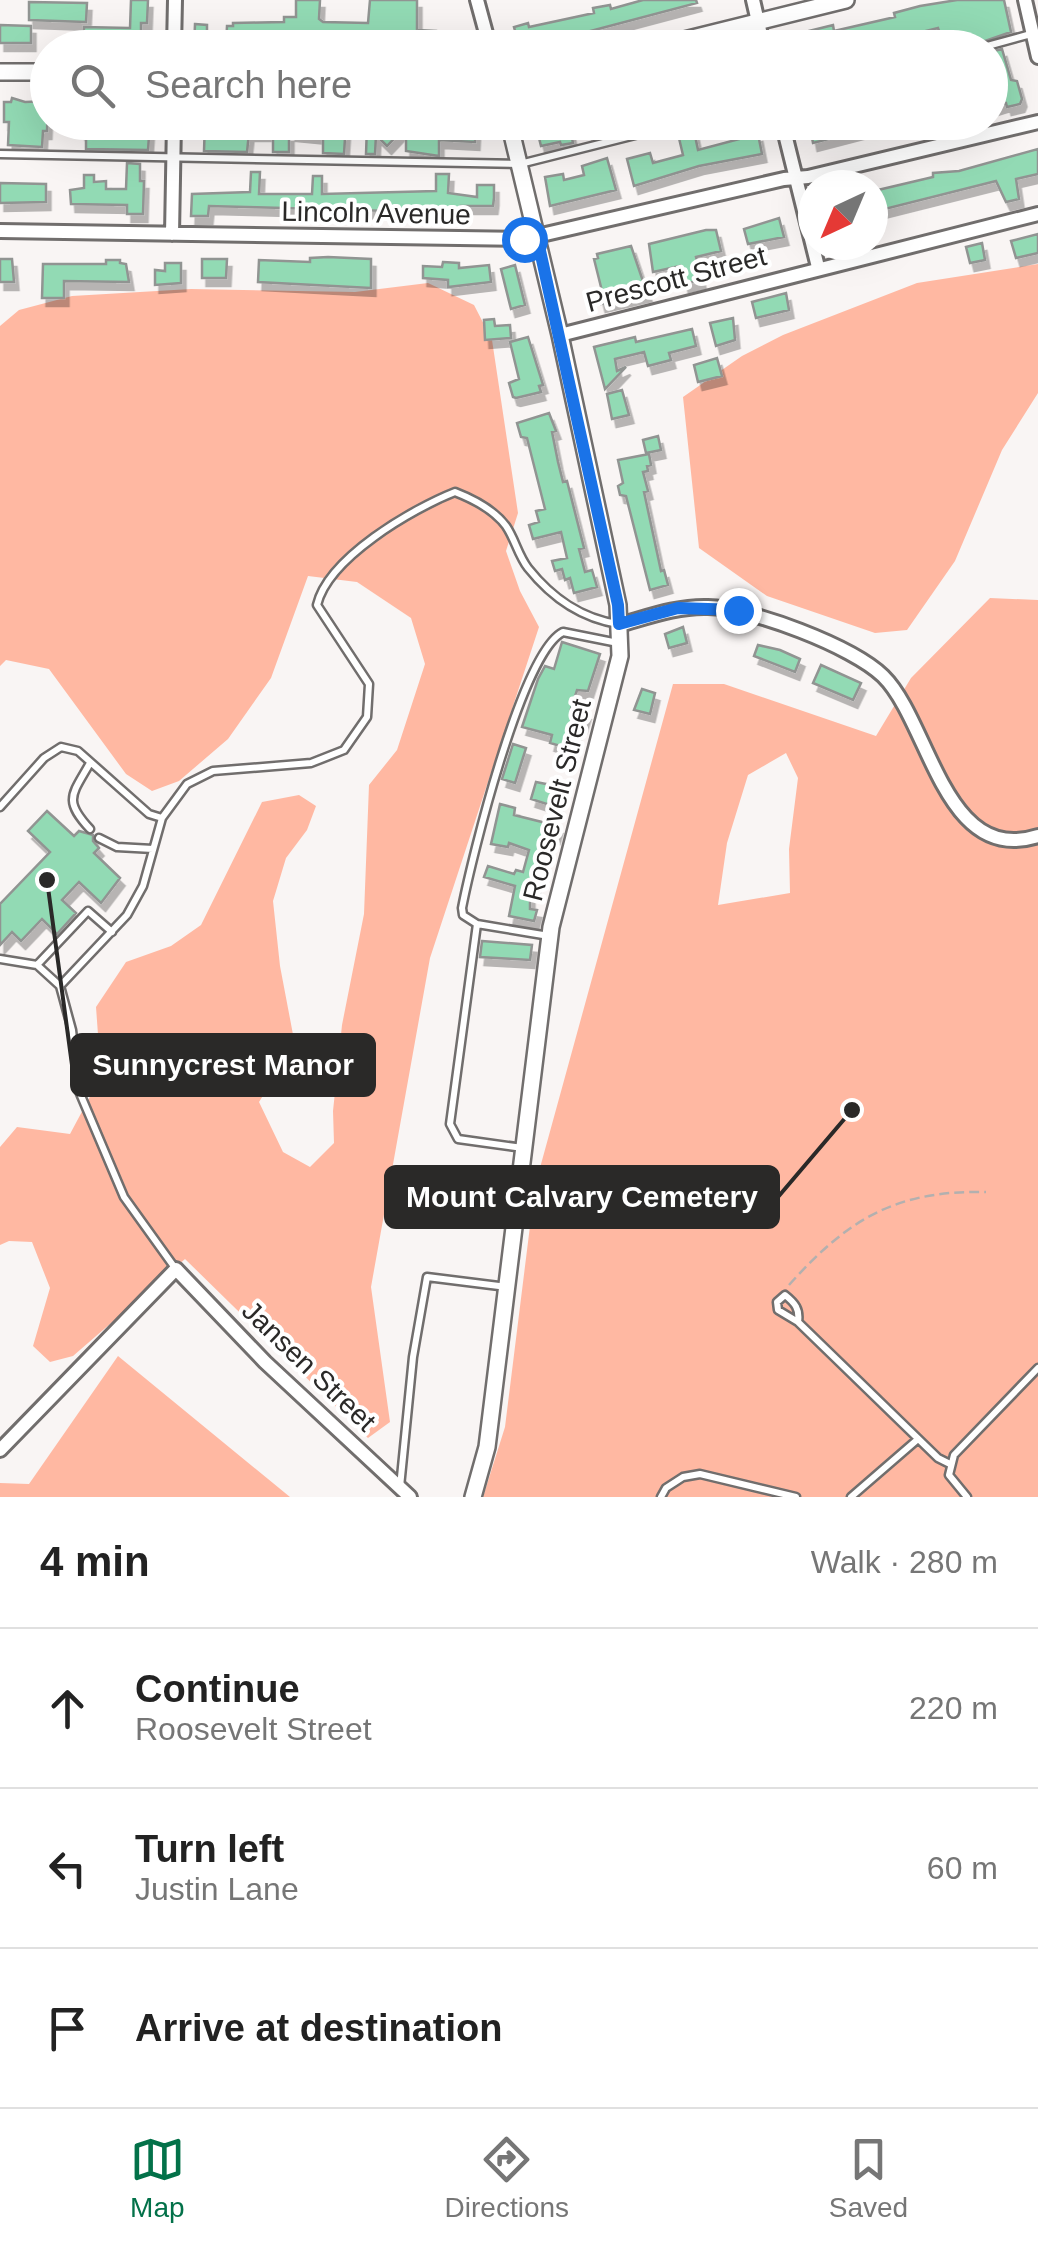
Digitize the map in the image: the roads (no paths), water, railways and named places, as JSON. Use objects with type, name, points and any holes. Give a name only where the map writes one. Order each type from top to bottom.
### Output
[{"type":"street","points":[[175,30],[176,0]]},
{"type":"street","points":[[477,0],[485,30]]},
{"type":"street","points":[[753,0],[760,30]]},
{"type":"street","points":[[725,30],[846,0]]},
{"type":"street","points":[[1025,0],[1038,58]]},
{"type":"street","points":[[0,72],[30,72]]},
{"type":"street","name":"Lincoln Avenue","points":[[1008,129],[1038,122]]},
{"type":"street","points":[[172,234],[174,140]]},
{"type":"street","name":"Roosevelt Street","points":[[473,1497],[487,1447],[550,936],[620,656],[618,605],[514,140]]},
{"type":"street","points":[[787,140],[818,268]]},
{"type":"street","name":"Lincoln Avenue","points":[[0,231],[509,240],[537,237],[961,140]]},
{"type":"street","name":"Prescott Street","points":[[560,335],[1038,214]]},
{"type":"street","points":[[619,624],[678,608],[738,610],[837,646],[882,675],[904,702],[942,784],[977,828],[998,839],[1038,836]]},
{"type":"street","points":[[0,1450],[176,1269]]},
{"type":"street","name":"Jansen Street","points":[[176,1269],[264,1362],[405,1493]]},
{"type":"lane","points":[[1008,40],[1032,34]]},
{"type":"lane","points":[[0,154],[520,164],[615,140]]},
{"type":"lane","points":[[60,986],[127,915],[143,886],[162,818],[188,784],[213,770],[311,763],[344,750],[367,716],[369,684],[317,605],[320,589],[383,530],[421,505],[454,492],[475,500],[504,524],[526,566],[565,606],[594,620],[619,624]]},
{"type":"lane","points":[[550,936],[477,924],[463,914],[465,891],[498,768],[539,657],[555,636],[563,632],[619,643]]},
{"type":"lane","points":[[0,807],[44,758],[61,747],[78,751],[149,814],[162,818]]},
{"type":"lane","points":[[90,763],[71,804],[90,829]]},
{"type":"lane","points":[[100,838],[117,847],[153,849]]},
{"type":"lane","points":[[38,965],[88,911],[112,932]]},
{"type":"lane","points":[[477,924],[450,1124],[458,1138],[524,1148]]},
{"type":"lane","points":[[0,959],[38,965],[60,986],[72,1030],[79,1091],[124,1197],[176,1269]]},
{"type":"lane","points":[[405,1493],[413,1357],[427,1277],[507,1287]]},
{"type":"lane","points":[[798,1322],[800,1314],[785,1296],[777,1302],[778,1310],[798,1322],[918,1439],[950,1464]]},
{"type":"lane","points":[[967,1497],[949,1474],[954,1456],[1038,1368]]},
{"type":"lane","points":[[851,1497],[918,1439]]},
{"type":"lane","points":[[661,1497],[666,1488],[683,1477],[700,1474],[796,1497]]},
{"type":"place","name":"Sunnycrest Manor","points":[[47,880]]},
{"type":"place","name":"Mount Calvary Cemetery","points":[[852,1110]]}]
